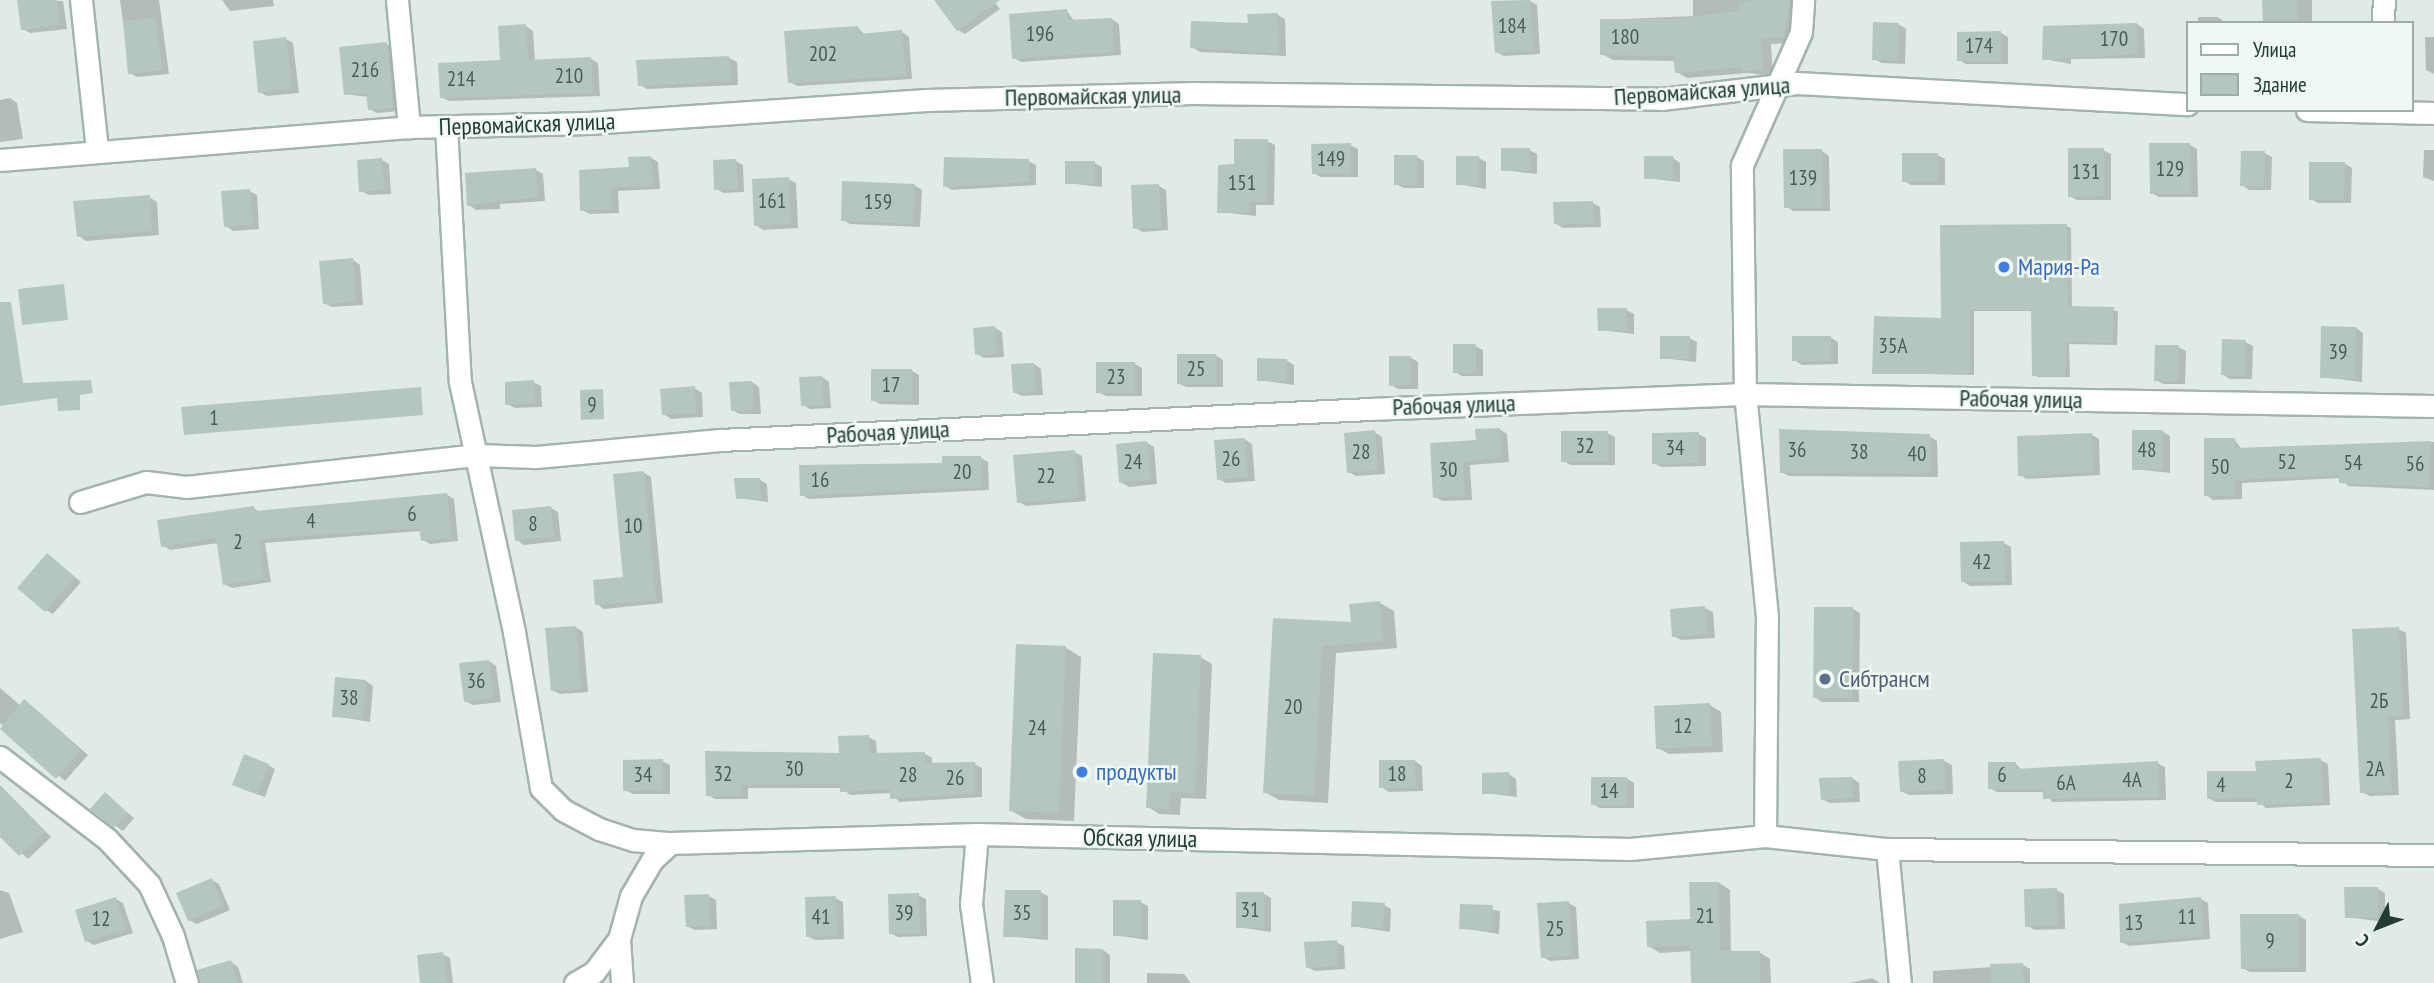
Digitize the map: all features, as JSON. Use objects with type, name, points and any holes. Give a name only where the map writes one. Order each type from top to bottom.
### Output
[{"type":"street","points":[[81,0],[97,150]]},
{"type":"street","points":[[397,0],[409,127]]},
{"type":"street","points":[[1765,836],[1767,617],[1745,394],[1742,165],[1782,83],[1801,32],[1802,0]]},
{"type":"street","points":[[2383,21],[2384,0]]},
{"type":"street","name":"Первомайская улица","points":[[0,160],[97,150],[409,127],[589,123],[926,100],[1154,94],[1661,99],[1782,83],[2186,104]]},
{"type":"street","points":[[2378,112],[2434,113]]},
{"type":"street","name":"Обская улица","points":[[446,126],[460,382],[516,645],[541,788],[563,810],[599,829],[633,840],[670,843],[977,834],[1629,849],[1765,836],[1887,849],[2434,855]]},
{"type":"street","name":"Рабочая улица","points":[[80,502],[146,482],[186,487],[475,455],[537,457],[720,440],[1745,394],[2434,406]]},
{"type":"street","points":[[0,757],[107,839],[149,884],[173,936],[187,983]]},
{"type":"street","points":[[977,834],[971,904],[982,983]]},
{"type":"street","points":[[575,983],[594,972],[619,939],[641,877],[670,843]]},
{"type":"street","points":[[1887,849],[1900,983]]},
{"type":"street","points":[[619,939],[622,983]]},
{"type":"building","points":[[17,0],[57,0],[60,25],[21,30]]},
{"type":"building","points":[[934,0],[1000,0],[957,31]]},
{"type":"building","points":[[1530,0],[1533,51],[1495,53],[1491,1]]},
{"type":"building","points":[[1753,0],[1790,0],[1784,37],[1761,39],[1763,70],[1742,71],[1741,67],[1675,73],[1673,56],[1600,55],[1600,19],[1670,19],[1739,11],[1738,4]]},
{"type":"building","points":[[2262,0],[2297,0],[2298,21],[2263,21]]},
{"type":"building","points":[[1067,9],[1068,20],[1112,18],[1114,52],[1012,59],[1009,14]]},
{"type":"building","points":[[1278,13],[1279,53],[1190,48],[1191,21],[1248,23],[1247,14]]},
{"type":"building","points":[[156,18],[162,70],[128,74],[123,21]]},
{"type":"building","points":[[1873,22],[1899,23],[1898,61],[1872,60]]},
{"type":"building","points":[[2137,23],[2138,54],[2042,60],[2043,26]]},
{"type":"building","points":[[526,24],[528,60],[591,57],[593,93],[440,98],[438,63],[500,60],[498,26]]},
{"type":"building","points":[[858,26],[859,34],[902,30],[906,76],[788,83],[784,31]]},
{"type":"building","points":[[2001,31],[2001,61],[1957,61],[1957,32]]},
{"type":"building","points":[[286,37],[292,89],[258,93],[253,41]]},
{"type":"building","points":[[387,42],[393,108],[368,110],[366,93],[344,95],[339,47]]},
{"type":"building","points":[[729,56],[732,81],[638,86],[636,60]]},
{"type":"building","points":[[1234,139],[1268,139],[1267,202],[1249,202],[1249,213],[1217,213],[1218,165],[1234,164]]},
{"type":"building","points":[[1351,143],[1351,174],[1312,174],[1311,144]]},
{"type":"building","points":[[2149,143],[2190,143],[2191,194],[2150,194]]},
{"type":"building","points":[[1501,148],[1530,148],[1530,171],[1501,171]]},
{"type":"building","points":[[2068,148],[2104,148],[2104,196],[2068,197]]},
{"type":"building","points":[[1783,149],[1822,149],[1823,208],[1784,208]]},
{"type":"building","points":[[2241,151],[2265,151],[2264,187],[2240,186]]},
{"type":"building","points":[[1902,153],[1938,153],[1938,181],[1902,182]]},
{"type":"building","points":[[1394,155],[1417,155],[1417,185],[1394,185]]},
{"type":"building","points":[[651,156],[653,186],[611,187],[612,209],[580,211],[579,170],[629,167],[628,157]]},
{"type":"building","points":[[1456,156],[1479,156],[1479,185],[1456,185]]},
{"type":"building","points":[[1644,156],[1673,156],[1673,179],[1644,179]]},
{"type":"building","points":[[944,157],[1029,159],[1029,182],[943,187]]},
{"type":"building","points":[[382,158],[385,190],[359,192],[357,160]]},
{"type":"building","points":[[736,159],[738,189],[714,190],[713,160]]},
{"type":"building","points":[[1065,161],[1095,161],[1095,184],[1065,184]]},
{"type":"building","points":[[2309,162],[2345,162],[2344,200],[2309,200]]},
{"type":"building","points":[[536,168],[538,197],[467,206],[465,173]]},
{"type":"building","points":[[789,177],[791,224],[754,226],[752,179]]},
{"type":"building","points":[[842,181],[915,184],[913,224],[841,221]]},
{"type":"building","points":[[1159,184],[1161,227],[1133,229],[1131,185]]},
{"type":"building","points":[[250,189],[253,225],[224,227],[221,191]]},
{"type":"building","points":[[150,195],[152,231],[77,237],[73,201]]},
{"type":"building","points":[[1593,201],[1594,224],[1554,224],[1553,202]]},
{"type":"building","name":"Мария-Ра","points":[[2067,224],[2068,306],[2114,307],[2113,343],[2066,342],[2066,376],[2032,376],[2031,310],[1970,310],[1971,374],[1872,374],[1874,316],[1941,318],[1940,225]]},
{"type":"building","points":[[353,258],[356,302],[323,304],[319,261]]},
{"type":"building","points":[[64,284],[68,320],[22,325],[18,289]]},
{"type":"building","points":[[0,302],[11,302],[23,383],[91,380],[93,393],[80,395],[80,410],[58,411],[57,398],[0,406]]},
{"type":"building","points":[[1597,308],[1627,308],[1627,331],[1598,331]]},
{"type":"building","points":[[995,326],[997,354],[975,355],[973,328]]},
{"type":"building","points":[[2321,326],[2356,327],[2355,379],[2320,378]]},
{"type":"building","points":[[1660,336],[1690,336],[1689,359],[1660,359]]},
{"type":"building","points":[[1792,336],[1831,336],[1831,361],[1792,361]]},
{"type":"building","points":[[2222,339],[2246,340],[2245,376],[2221,375]]},
{"type":"building","points":[[1453,344],[1476,344],[1476,373],[1453,373]]},
{"type":"building","points":[[2155,345],[2179,345],[2178,381],[2154,381]]},
{"type":"building","points":[[1177,354],[1216,354],[1216,384],[1177,384]]},
{"type":"building","points":[[1389,356],[1411,356],[1411,385],[1389,386]]},
{"type":"building","points":[[1257,358],[1287,359],[1287,381],[1257,381]]},
{"type":"building","points":[[1096,362],[1135,362],[1135,393],[1096,393]]},
{"type":"building","points":[[1034,363],[1036,392],[1013,393],[1011,364]]},
{"type":"building","points":[[871,369],[912,369],[912,401],[871,401]]},
{"type":"building","points":[[822,376],[824,405],[801,406],[799,377]]},
{"type":"building","points":[[534,380],[535,403],[505,405],[505,382]]},
{"type":"building","points":[[752,381],[754,410],[731,411],[729,382]]},
{"type":"building","points":[[695,386],[696,413],[662,415],[660,389]]},
{"type":"building","points":[[421,387],[423,415],[184,435],[181,407]]},
{"type":"building","points":[[603,389],[604,419],[581,420],[580,390]]},
{"type":"building","points":[[1500,428],[1502,458],[1463,462],[1465,496],[1433,498],[1430,443],[1476,440],[1475,429]]},
{"type":"building","points":[[1779,429],[1930,434],[1931,473],[1780,473]]},
{"type":"building","points":[[1375,430],[1378,470],[1347,473],[1344,433]]},
{"type":"building","points":[[2132,430],[2163,430],[2163,470],[2132,470]]},
{"type":"building","points":[[1561,431],[1608,431],[1608,462],[1561,462]]},
{"type":"building","points":[[1699,432],[1699,463],[1652,464],[1652,433]]},
{"type":"building","points":[[2092,433],[2093,472],[2018,476],[2017,436]]},
{"type":"building","points":[[1245,438],[1248,477],[1217,480],[1214,440]]},
{"type":"building","points":[[2204,438],[2235,438],[2235,448],[2431,441],[2429,487],[2339,483],[2339,475],[2235,480],[2235,496],[2204,496]]},
{"type":"building","points":[[1147,441],[1151,480],[1119,483],[1116,444]]},
{"type":"building","points":[[1075,450],[1079,498],[1017,503],[1013,455]]},
{"type":"building","points":[[942,456],[981,456],[982,487],[800,496],[799,465],[942,463]]},
{"type":"building","points":[[644,471],[656,600],[595,605],[593,580],[623,577],[613,474]]},
{"type":"building","points":[[734,478],[760,478],[761,499],[736,499]]},
{"type":"building","points":[[447,493],[452,538],[421,541],[419,528],[259,539],[264,579],[223,585],[216,538],[161,547],[157,520],[254,506],[255,511]]},
{"type":"building","points":[[551,506],[554,537],[515,541],[512,510]]},
{"type":"building","points":[[2004,541],[2005,582],[1961,582],[1960,542]]},
{"type":"building","points":[[47,553],[75,577],[45,612],[17,588]]},
{"type":"building","points":[[1380,601],[1383,641],[1322,646],[1314,796],[1263,793],[1273,618],[1351,622],[1349,604]]},
{"type":"building","points":[[1705,606],[1708,634],[1672,637],[1670,609]]},
{"type":"building","points":[[1814,607],[1853,607],[1852,698],[1813,698]]},
{"type":"building","points":[[576,626],[581,689],[551,691],[545,628]]},
{"type":"building","points":[[2399,627],[2403,716],[2388,716],[2392,792],[2360,793],[2352,629]]},
{"type":"building","points":[[1016,644],[1066,646],[1059,813],[1009,811]]},
{"type":"building","points":[[1153,653],[1201,655],[1195,793],[1170,792],[1169,809],[1146,808]]},
{"type":"building","points":[[489,660],[494,698],[464,702],[459,663]]},
{"type":"building","points":[[335,677],[366,680],[363,719],[332,717]]},
{"type":"building","points":[[24,699],[81,750],[56,779],[0,729]]},
{"type":"building","points":[[1710,703],[1712,746],[1656,749],[1654,706]]},
{"type":"building","points":[[869,735],[870,753],[925,752],[925,763],[975,762],[975,793],[890,799],[890,789],[840,792],[840,784],[741,785],[741,796],[706,796],[705,751],[839,753],[838,736]]},
{"type":"building","points":[[244,754],[269,764],[257,794],[232,785]]},
{"type":"building","points":[[2321,758],[2323,802],[2257,805],[2257,798],[2207,799],[2207,771],[2256,771],[2255,761]]},
{"type":"building","points":[[663,759],[663,790],[623,791],[623,760]]},
{"type":"building","points":[[1944,759],[1946,790],[1900,792],[1898,761]]},
{"type":"building","points":[[1379,760],[1415,760],[1416,788],[1379,788]]},
{"type":"building","points":[[2158,761],[2159,797],[2043,799],[2043,789],[1988,789],[1988,762],[2016,762],[2016,769]]},
{"type":"building","points":[[1509,772],[1510,794],[1482,794],[1482,773]]},
{"type":"building","points":[[1591,777],[1627,777],[1627,805],[1591,805]]},
{"type":"building","points":[[1852,777],[1853,798],[1821,800],[1819,778]]},
{"type":"building","points":[[0,786],[45,832],[19,856],[0,837]]},
{"type":"building","points":[[105,792],[128,813],[114,828],[90,809]]},
{"type":"building","points":[[212,878],[223,906],[188,921],[176,893]]},
{"type":"building","points":[[1689,882],[1719,882],[1720,951],[1760,951],[1760,983],[1691,983],[1690,945],[1647,947],[1646,921],[1690,919]]},
{"type":"building","points":[[2344,887],[2378,887],[2378,918],[2345,918]]},
{"type":"building","points":[[2057,888],[2058,925],[2025,927],[2024,889]]},
{"type":"building","points":[[1005,890],[1041,890],[1041,937],[1003,937]]},
{"type":"building","points":[[1236,892],[1264,892],[1264,928],[1236,928]]},
{"type":"building","points":[[919,893],[920,933],[889,934],[888,894]]},
{"type":"building","points":[[709,894],[710,926],[686,927],[684,895]]},
{"type":"building","points":[[836,896],[837,936],[806,937],[805,897]]},
{"type":"building","points":[[116,897],[126,929],[85,942],[75,910]]},
{"type":"building","points":[[2201,897],[2203,936],[2120,943],[2119,904]]},
{"type":"building","points":[[1113,900],[1141,900],[1141,937],[1113,936]]},
{"type":"building","points":[[1352,901],[1385,903],[1383,928],[1351,927]]},
{"type":"building","points":[[1569,901],[1572,955],[1541,958],[1537,903]]},
{"type":"building","points":[[1460,904],[1493,905],[1492,931],[1459,929]]},
{"type":"building","points":[[2240,914],[2299,914],[2299,968],[2241,969]]},
{"type":"building","points":[[1337,940],[1338,966],[1306,968],[1304,942]]},
{"type":"building","points":[[1075,948],[1103,949],[1103,983],[1075,983]]},
{"type":"building","points":[[443,952],[447,983],[420,983],[417,955]]},
{"type":"building","points":[[231,960],[238,983],[200,983],[197,970]]},
{"type":"building","points":[[2023,963],[2024,983],[1991,983],[1990,964]]},
{"type":"place","name":"Мария-Ра","points":[[2004,267]]},
{"type":"place","name":"Сибтрансм","points":[[1825,679]]},
{"type":"place","name":"продукты","points":[[1082,772]]}]
